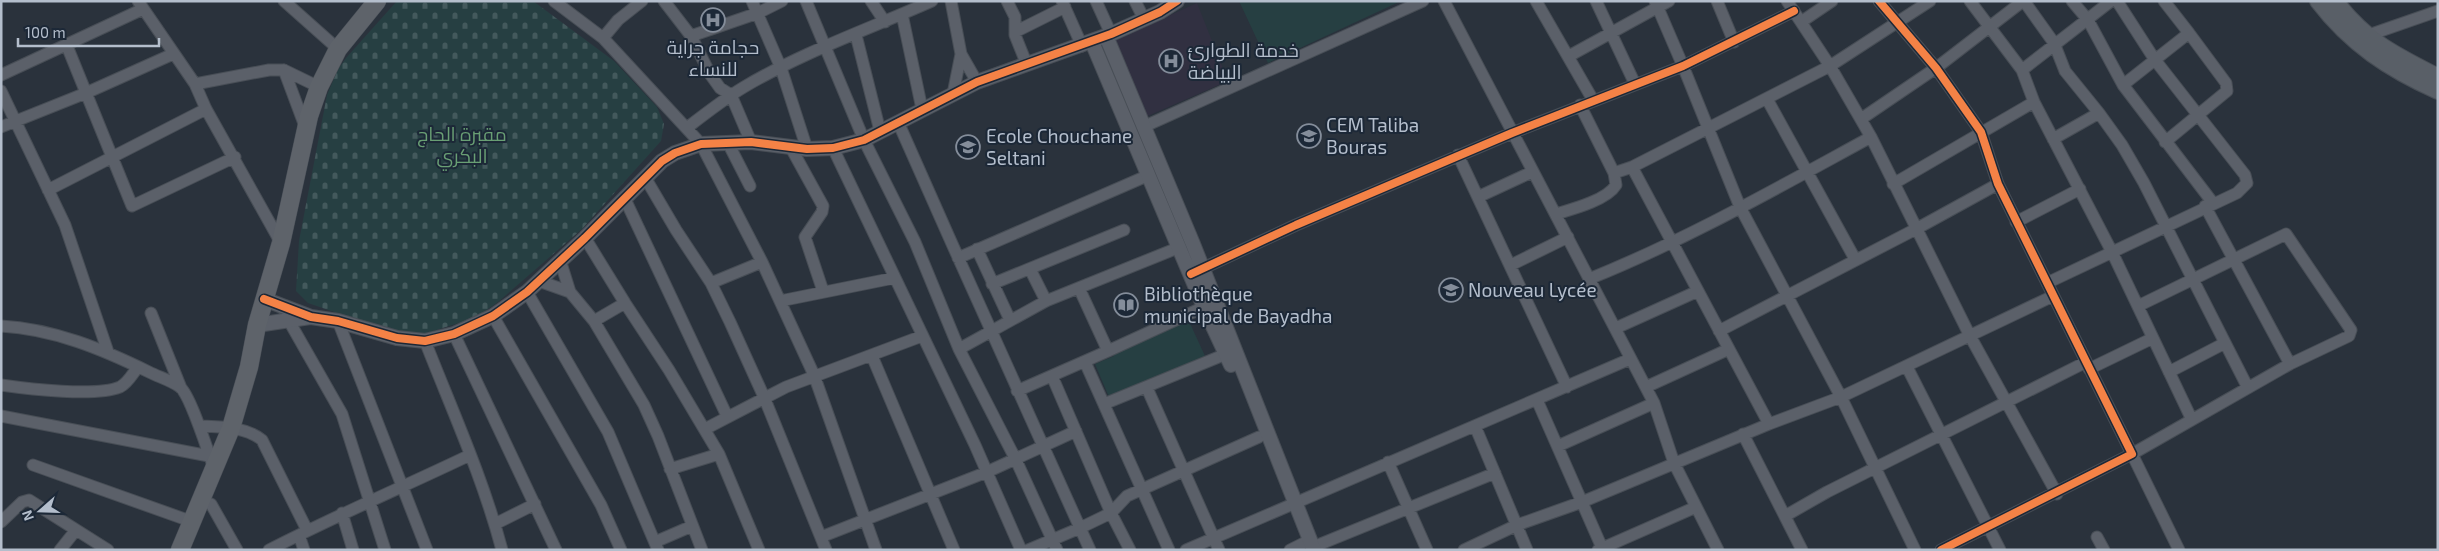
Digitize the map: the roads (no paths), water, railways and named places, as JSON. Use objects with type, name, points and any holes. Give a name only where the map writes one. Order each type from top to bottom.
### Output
[{"type":"main road","points":[[268,300],[306,130],[319,87],[338,49],[377,1]]},
{"type":"main road","points":[[191,550],[211,504],[227,456],[231,429],[322,99],[329,80],[347,48],[388,1]]},
{"type":"main road","points":[[2318,1],[2359,46],[2385,64],[2438,91]]},
{"type":"main road","points":[[2335,1],[2366,36],[2389,52],[2438,77]]},
{"type":"main road","points":[[180,550],[193,522],[212,462],[231,429]]},
{"type":"street","points":[[284,1],[338,49]]},
{"type":"street","points":[[554,1],[603,38],[688,126],[701,144],[762,262],[814,376],[876,550]]},
{"type":"street","points":[[603,38],[618,20],[642,1]]},
{"type":"street","points":[[664,1],[691,36],[710,74],[720,88],[731,95],[751,142]]},
{"type":"street","points":[[752,1],[781,68],[807,148]]},
{"type":"street","points":[[691,36],[758,14],[782,1]]},
{"type":"street","points":[[806,1],[864,140],[915,242],[959,349],[1016,460],[1055,544]]},
{"type":"street","points":[[871,1],[885,22]]},
{"type":"street","points":[[688,126],[731,95],[781,68],[824,47],[932,1]]},
{"type":"street","points":[[951,1],[961,54],[977,82]]},
{"type":"street","points":[[1007,1],[1016,20],[1015,32],[1027,65]]},
{"type":"street","points":[[1096,1],[1197,272],[1291,504]]},
{"type":"street","points":[[1134,1],[1144,19]]},
{"type":"street","points":[[1143,127],[1423,1]]},
{"type":"street","points":[[1444,1],[1654,403],[1674,463],[1718,550]]},
{"type":"street","points":[[1536,1],[1594,100]]},
{"type":"street","points":[[1596,1],[1635,84]]},
{"type":"street","points":[[1569,56],[1656,4],[1670,1]]},
{"type":"street","points":[[1717,1],[1734,42]]},
{"type":"street","points":[[1801,22],[1832,1]]},
{"type":"street","points":[[1879,1],[1936,68],[1981,132],[1998,184],[2179,550]]},
{"type":"street","points":[[1614,173],[1632,167],[1830,66],[1930,1]]},
{"type":"street","points":[[1970,1],[2022,70],[2034,102],[2112,252],[2192,420]]},
{"type":"street","points":[[1861,119],[1936,68],[2024,1],[2054,44],[2065,70],[2122,145],[2248,388]]},
{"type":"street","points":[[2072,1],[2088,20],[2123,85],[2209,205],[2234,260],[2290,364]]},
{"type":"street","points":[[2022,70],[2111,1]]},
{"type":"street","points":[[2047,283],[2165,225],[2237,193],[2245,187],[2247,179],[2155,60],[2117,1]]},
{"type":"street","points":[[2164,1],[2228,88],[2224,95],[2165,142]]},
{"type":"street","points":[[268,300],[311,317],[338,322],[397,338],[425,341],[454,334],[493,316],[527,292],[586,238],[624,197],[646,179],[662,161],[676,153],[701,144],[751,142],[807,148],[833,148],[864,140],[977,82],[1087,44],[1144,19],[1176,2]]},
{"type":"street","points":[[1015,32],[1063,4],[1087,44],[1149,175],[1180,247],[1197,272],[1204,307],[1243,391],[1259,437],[1310,547]]},
{"type":"street","points":[[1656,4],[1740,207],[1841,397],[1915,550]]},
{"type":"street","points":[[1,75],[67,46],[140,5],[194,84],[206,109],[235,157],[282,243]]},
{"type":"street","points":[[1197,272],[1458,155],[1580,105],[1683,66],[1734,42],[1791,6],[1830,66],[1871,137],[1970,336],[2057,494]]},
{"type":"street","points":[[2366,36],[2438,11]]},
{"type":"street","points":[[902,14],[922,109]]},
{"type":"street","points":[[2123,85],[2189,33]]},
{"type":"street","points":[[856,35],[880,131]]},
{"type":"street","points":[[67,46],[132,206],[235,157]]},
{"type":"street","points":[[1,127],[86,93],[173,54]]},
{"type":"street","points":[[953,94],[961,54]]},
{"type":"street","points":[[194,84],[257,70],[284,70],[319,87]]},
{"type":"street","points":[[284,70],[306,130]]},
{"type":"street","points":[[1,91],[48,190],[78,262],[108,352]]},
{"type":"street","points":[[1767,99],[1856,259]]},
{"type":"street","points":[[1893,184],[2034,102]]},
{"type":"street","points":[[1556,214],[1587,204],[1611,191],[1616,185],[1614,173],[1580,105]]},
{"type":"street","points":[[48,190],[206,109]]},
{"type":"street","points":[[2054,139],[2099,113]]},
{"type":"street","points":[[898,122],[990,332],[1044,446],[1090,550]]},
{"type":"street","points":[[1589,279],[1629,263],[1672,242],[1871,137]]},
{"type":"street","points":[[728,143],[750,186]]},
{"type":"street","points":[[790,146],[823,206],[822,212],[805,237],[824,291]]},
{"type":"street","points":[[833,148],[987,472],[1021,550]]},
{"type":"street","points":[[1458,155],[1567,387]]},
{"type":"street","points":[[1632,167],[1769,424]]},
{"type":"street","points":[[1478,197],[1532,172]]},
{"type":"street","points":[[958,258],[1149,175]]},
{"type":"street","points":[[646,179],[676,230],[711,283],[764,397],[826,550]]},
{"type":"street","points":[[1719,330],[1916,230],[1998,184]]},
{"type":"street","points":[[2016,222],[2080,189]]},
{"type":"street","points":[[624,197],[727,416]]},
{"type":"street","points":[[992,284],[1124,230]]},
{"type":"street","points":[[1941,550],[2057,494],[2132,454],[2290,364],[2349,336],[2350,326],[2286,234],[2138,306]]},
{"type":"street","points":[[1511,265],[1568,237]]},
{"type":"street","points":[[586,238],[625,303],[670,370],[719,454],[759,550]]},
{"type":"street","points":[[959,349],[1046,301],[1180,247]]},
{"type":"street","points":[[977,249],[1010,320]]},
{"type":"street","points":[[560,260],[570,292],[594,321],[644,405],[702,550]]},
{"type":"street","points":[[711,283],[762,262]]},
{"type":"street","points":[[1030,269],[1046,301]]},
{"type":"street","points":[[780,301],[894,278]]},
{"type":"street","points":[[540,281],[570,292]]},
{"type":"street","points":[[1079,288],[1108,351]]},
{"type":"street","points":[[1616,328],[1698,291]]},
{"type":"street","points":[[527,292],[608,432],[657,546],[692,526]]},
{"type":"street","points":[[1464,550],[1517,525],[1582,502],[1743,434],[1841,397],[2053,296]]},
{"type":"street","points":[[594,321],[625,303]]},
{"type":"street","points":[[1017,391],[1204,307]]},
{"type":"street","points":[[151,313],[181,388],[200,426],[212,462]]},
{"type":"street","points":[[493,316],[600,505],[622,550]]},
{"type":"street","points":[[261,325],[311,317]]},
{"type":"street","points":[[289,321],[342,414],[385,550]]},
{"type":"street","points":[[338,322],[427,550]]},
{"type":"street","points":[[1,326],[19,327],[58,335],[108,352],[181,388]]},
{"type":"street","points":[[454,334],[556,550]]},
{"type":"street","points":[[704,429],[764,397],[814,376],[922,336]]},
{"type":"street","points":[[1785,516],[2006,402],[2153,338]]},
{"type":"street","points":[[425,341],[470,455],[495,524],[502,550]]},
{"type":"street","points":[[2169,372],[2225,343]]},
{"type":"street","points":[[1646,387],[1729,349]]},
{"type":"street","points":[[1104,404],[1147,388],[1226,354]]},
{"type":"street","points":[[872,356],[954,550]]},
{"type":"street","points":[[1186,550],[1630,359]]},
{"type":"street","points":[[1085,362],[1143,488],[1169,550]]},
{"type":"street","points":[[1,385],[32,389],[100,391],[123,385],[138,366]]},
{"type":"street","points":[[1907,367],[2000,550]]},
{"type":"street","points":[[1052,376],[1111,513],[1130,550]]},
{"type":"street","points":[[1147,388],[1220,550]]},
{"type":"street","points":[[1537,400],[1601,549],[1696,506]]},
{"type":"street","points":[[1558,446],[1654,403]]},
{"type":"street","points":[[1,416],[212,462]]},
{"type":"street","points":[[200,426],[231,429],[256,435],[262,440],[303,532],[304,550]]},
{"type":"street","points":[[1475,426],[1527,550]]},
{"type":"street","points":[[821,537],[1016,460],[1076,431]]},
{"type":"street","points":[[1743,434],[1802,550]]},
{"type":"street","points":[[1028,550],[1055,544],[1080,528],[1111,513],[1121,500],[1143,488],[1259,437]]},
{"type":"street","points":[[670,469],[719,454]]},
{"type":"street","points":[[269,550],[342,513],[470,455]]},
{"type":"street","points":[[1388,462],[1427,550]]},
{"type":"street","points":[[33,465],[193,522]]},
{"type":"street","points":[[1290,550],[1310,547],[1495,473]]},
{"type":"street","points":[[1,522],[22,502],[29,500],[108,550]]},
{"type":"street","points":[[211,504],[237,550]]},
{"type":"street","points":[[495,524],[535,504]]},
{"type":"street","points":[[342,513],[353,550]]},
{"type":"street","points":[[60,550],[76,530]]},
{"type":"street","points":[[2097,537],[2104,550]]},
{"type":"place","name":"حجامة جراية للنساء","points":[[713,20]]},
{"type":"place","name":"خدمة الطوارئ البياضة","points":[[1171,61]]},
{"type":"place","name":"CEM Taliba Bouras","points":[[1309,136]]},
{"type":"place","name":"Ecole Chouchane Seltani","points":[[968,147]]},
{"type":"place","name":"Nouveau Lycée","points":[[1451,290]]},
{"type":"place","name":"Bibliothèque municipal de Bayadha","points":[[1126,305]]},
{"type":"park label","name":"مقبرة الحاج البكري","points":[[462,145]]}]
